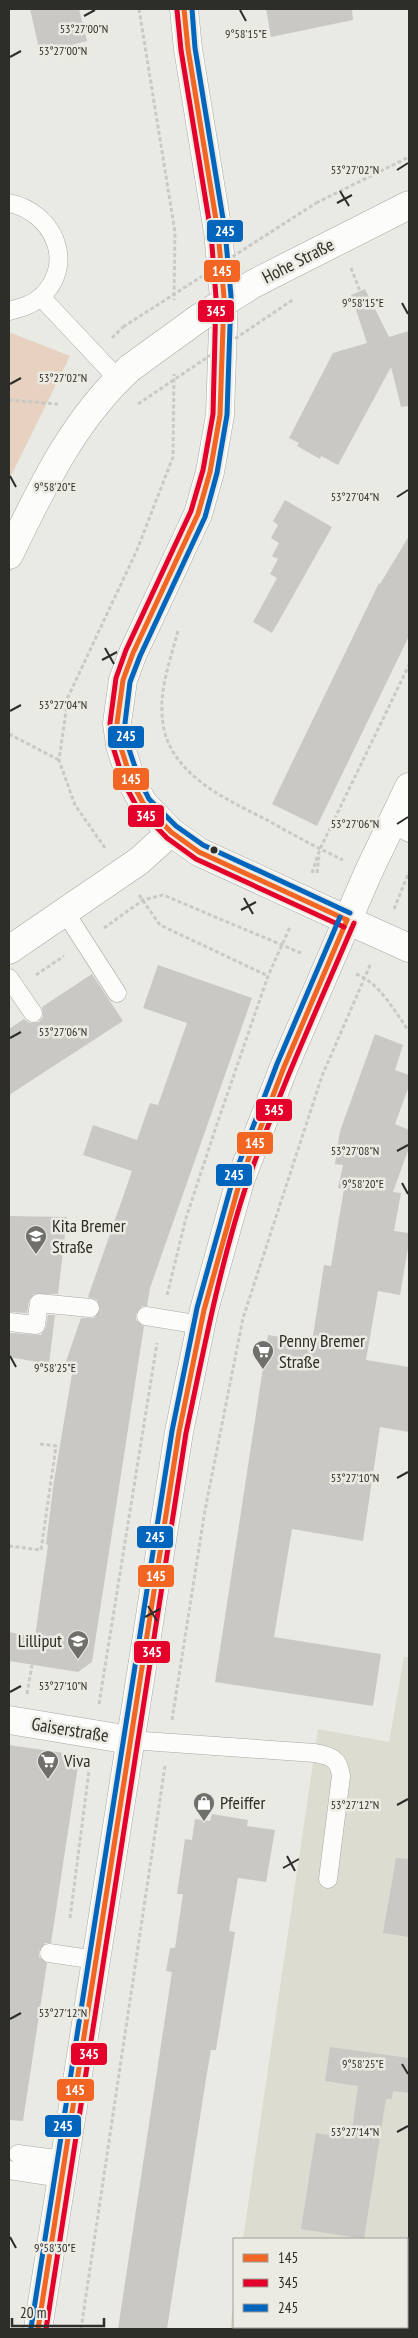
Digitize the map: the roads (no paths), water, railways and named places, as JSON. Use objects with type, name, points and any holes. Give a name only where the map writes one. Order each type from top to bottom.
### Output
[{"type":"main road","points":[[184,9],[188,49],[220,251],[224,298],[220,415],[210,472],[198,514],[133,653],[123,680],[117,723],[120,745],[132,782],[143,803],[171,832],[199,852],[409,948]]},
{"type":"main road","name":"Hohe Straße","points":[[9,555],[52,467],[70,437],[93,407],[124,373],[199,318],[252,284],[409,205]]},
{"type":"main road","points":[[38,2329],[179,1432],[201,1325],[240,1181],[284,1067],[347,920],[400,828],[409,787]]},
{"type":"main road","points":[[9,950],[122,873],[153,850],[171,832]]},
{"type":"main road","name":"Gaiserstraße","points":[[9,1720],[130,1740]]},
{"type":"lane","points":[[9,203],[24,206],[39,215],[51,229],[57,246],[57,265],[51,282],[41,297],[26,306],[9,311]]},
{"type":"lane","points":[[41,297],[124,373]]},
{"type":"lane","points":[[64,912],[117,993]]},
{"type":"lane","points":[[9,978],[33,1013]]},
{"type":"lane","points":[[9,1322],[36,1325],[39,1302],[90,1308]]},
{"type":"lane","points":[[154,1317],[201,1325]]},
{"type":"lane","points":[[130,1740],[314,1753],[328,1755],[334,1759],[338,1763],[341,1776],[328,1879]]},
{"type":"lane","points":[[57,1954],[96,1960]]},
{"type":"lane","points":[[18,2154],[63,2169]]},
{"type":"lane","points":[[9,2170],[63,2169]]},
{"type":"place","name":"Kita Bremer Straße","points":[[36,1255]]},
{"type":"place","name":"Penny Bremer Straße","points":[[263,1370]]},
{"type":"place","name":"Lilliput","points":[[78,1660]]},
{"type":"place","name":"Viva","points":[[48,1780]]},
{"type":"place","name":"Pfeiffer","points":[[204,1822]]}]
